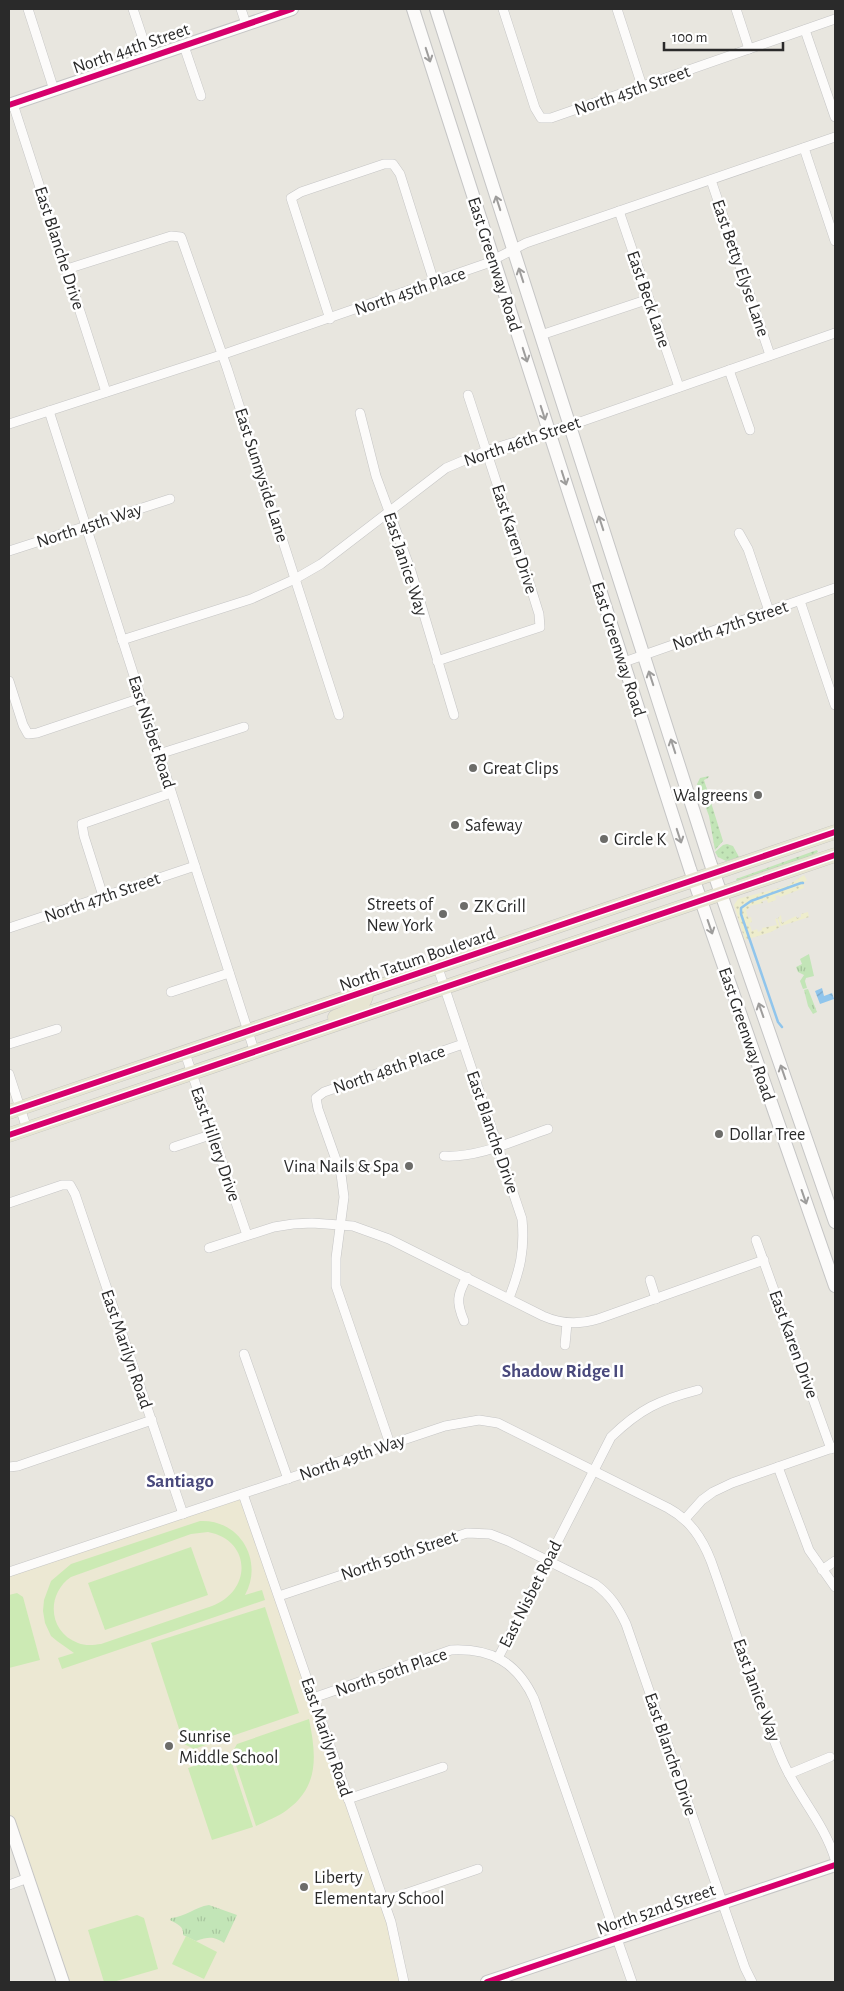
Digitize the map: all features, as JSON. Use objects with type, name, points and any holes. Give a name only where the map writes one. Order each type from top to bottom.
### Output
[{"type":"main road","name":"North 44th Street","points":[[11,105],[292,9]]},
{"type":"main road","name":"East Greenway Road","points":[[413,9],[700,901],[835,1286]]},
{"type":"main road","name":"East Greenway Road","points":[[436,9],[714,874],[835,1222]]},
{"type":"main road","points":[[646,731],[666,724]]},
{"type":"main road","name":"North Tatum Boulevard","points":[[14,1110],[657,894],[835,832]]},
{"type":"main road","name":"North Tatum Boulevard","points":[[9,1135],[835,855]]},
{"type":"main road","points":[[538,934],[543,941],[558,944],[588,939],[589,932],[594,925],[631,911],[657,894]]},
{"type":"main road","points":[[445,988],[460,975],[528,951],[536,943],[538,934]]},
{"type":"main road","points":[[308,1034],[324,1022],[364,1003],[366,992]]},
{"type":"main road","points":[[9,1822],[64,1982]]},
{"type":"main road","name":"North 52nd Street","points":[[487,1982],[516,1978],[618,1938],[835,1865]]},
{"type":"street","points":[[28,9],[54,90]]},
{"type":"street","points":[[133,9],[149,57]]},
{"type":"street","points":[[241,9],[246,24]]},
{"type":"street","name":"North 45th Street","points":[[503,9],[535,108],[541,118],[550,118],[835,19]]},
{"type":"street","points":[[617,9],[642,86]]},
{"type":"street","points":[[736,9],[750,49]]},
{"type":"street","points":[[805,30],[835,117]]},
{"type":"street","points":[[184,46],[201,96]]},
{"type":"street","name":"East Blanche Drive","points":[[11,105],[67,269],[106,392]]},
{"type":"street","name":"North 45th Place","points":[[9,424],[330,319],[485,264],[526,243],[835,137]]},
{"type":"street","points":[[804,148],[835,241]]},
{"type":"street","points":[[330,319],[291,198],[301,192],[329,182],[384,164],[393,164],[400,174],[434,282]]},
{"type":"street","name":"East Betty Elyse Lane","points":[[711,180],[770,355]]},
{"type":"street","name":"East Beck Lane","points":[[619,211],[679,387]]},
{"type":"street","name":"East Sunnyside Lane","points":[[67,269],[171,236],[181,237],[222,355],[339,715]]},
{"type":"street","points":[[541,335],[649,299]]},
{"type":"street","name":"North 46th Street","points":[[122,640],[251,599],[295,579],[321,564],[446,468],[486,451],[549,432],[835,333]]},
{"type":"street","points":[[728,370],[750,430]]},
{"type":"street","name":"East Karen Drive","points":[[437,661],[540,627],[539,614],[530,585],[468,395]]},
{"type":"street","name":"East Nisbet Road","points":[[48,411],[255,1052]]},
{"type":"street","name":"East Janice Way","points":[[360,413],[376,476],[411,571],[454,715]]},
{"type":"street","name":"North 45th Way","points":[[9,551],[170,499]]},
{"type":"street","points":[[739,533],[748,549],[770,611]]},
{"type":"street","name":"North 47th Street","points":[[624,662],[835,588]]},
{"type":"street","points":[[800,600],[835,704]]},
{"type":"street","points":[[9,681],[28,734],[37,733],[141,698]]},
{"type":"street","points":[[159,754],[244,727]]},
{"type":"street","points":[[103,896],[82,824],[171,793]]},
{"type":"street","name":"North 47th Street","points":[[9,928],[194,866]]},
{"type":"street","name":"East Blanche Drive","points":[[438,968],[517,1201],[524,1233],[520,1269],[508,1298]]},
{"type":"street","points":[[171,992],[229,973]]},
{"type":"street","points":[[9,1044],[57,1029]]},
{"type":"street","name":"North 48th Place","points":[[341,1225],[344,1197],[341,1174],[318,1109],[316,1098],[324,1092],[463,1044]]},
{"type":"street","name":"East Hillery Drive","points":[[186,1053],[247,1235]]},
{"type":"street","points":[[9,1074],[14,1110],[27,1129]]},
{"type":"street","points":[[444,1156],[457,1157],[498,1146],[548,1129]]},
{"type":"street","points":[[174,1147],[213,1134]]},
{"type":"street","name":"East Marilyn Road","points":[[9,1203],[62,1185],[70,1185],[75,1194],[183,1514]]},
{"type":"street","points":[[208,1248],[247,1235],[293,1224],[312,1223],[353,1226],[388,1239],[548,1318],[567,1323],[598,1320],[764,1260]]},
{"type":"street","points":[[341,1225],[336,1258],[336,1286],[390,1444]]},
{"type":"street","name":"East Karen Drive","points":[[756,1240],[833,1448]]},
{"type":"street","points":[[464,1321],[458,1308],[458,1300],[467,1278]]},
{"type":"street","points":[[650,1280],[656,1299]]},
{"type":"street","points":[[564,1345],[567,1323]]},
{"type":"street","points":[[244,1354],[288,1479]]},
{"type":"street","name":"East Nisbet Road","points":[[632,1982],[534,1699],[528,1685],[518,1673],[498,1658],[593,1470],[612,1437],[628,1421],[644,1409],[698,1390]]},
{"type":"street","points":[[9,1467],[18,1466],[152,1420]]},
{"type":"street","name":"North 49th Way","points":[[9,1572],[445,1426],[479,1420],[498,1422],[673,1510],[685,1519]]},
{"type":"street","points":[[685,1519],[702,1500],[713,1492],[732,1483],[833,1448]]},
{"type":"street","points":[[778,1467],[809,1550],[835,1587]]},
{"type":"street","name":"East Marilyn Road","points":[[243,1494],[384,1901],[396,1942],[404,1982]]},
{"type":"street","name":"East Janice Way","points":[[685,1519],[705,1546],[759,1700],[789,1774],[822,1827],[835,1858]]},
{"type":"street","name":"North 50th Street","points":[[279,1596],[467,1533],[490,1534],[519,1545],[547,1560]]},
{"type":"street","name":"East Blanche Drive","points":[[547,1560],[595,1584],[606,1592],[626,1624],[745,1968],[752,1982]]},
{"type":"street","points":[[822,1570],[835,1561]]},
{"type":"street","name":"North 50th Place","points":[[313,1698],[451,1650],[476,1651],[498,1658]]},
{"type":"street","points":[[789,1774],[830,1757]]},
{"type":"street","points":[[348,1800],[443,1767]]},
{"type":"street","points":[[384,1901],[478,1869]]},
{"type":"street","points":[[9,1885],[28,1878]]},
{"type":"shaded area","name":"Sunrise Middle School","points":[[243,1494],[391,1922],[404,1982],[63,1982],[9,1822],[9,1572]]},
{"type":"green space","points":[[709,776],[704,780],[723,841],[715,850],[709,816],[697,784],[700,778]]},
{"type":"green space","points":[[727,844],[733,846],[739,857],[726,861],[718,857],[715,852]]},
{"type":"green space","points":[[817,850],[818,852],[811,856],[737,881],[736,879]]},
{"type":"green space","points":[[809,954],[814,976],[806,978],[807,988],[803,989],[800,981],[804,975],[798,972],[796,967],[802,964],[800,959]]},
{"type":"green space","points":[[808,989],[817,1012],[813,1014],[808,1006],[804,990]]},
{"type":"green space","points":[[200,1521],[214,1522],[227,1527],[245,1544],[250,1556],[252,1569],[245,1595],[262,1590],[265,1600],[62,1669],[58,1658],[74,1653],[51,1636],[45,1623],[43,1611],[44,1600],[51,1581],[71,1564]],"holes":[[[208,1532],[222,1537],[233,1545],[239,1555],[242,1566],[240,1578],[235,1589],[225,1599],[212,1606],[101,1644],[81,1644],[68,1638],[56,1622],[54,1602],[63,1584],[71,1577],[191,1534]]]},
{"type":"green space","points":[[191,1547],[208,1595],[105,1630],[88,1583]]},
{"type":"green space","points":[[17,1593],[23,1597],[40,1660],[9,1668],[9,1595]]},
{"type":"green space","points":[[265,1607],[299,1713],[194,1749],[184,1744],[151,1643]]},
{"type":"green space","points":[[309,1719],[314,1757],[313,1769],[305,1791],[298,1801],[287,1810],[256,1826],[232,1753],[237,1744]]},
{"type":"green space","points":[[229,1754],[253,1827],[212,1840],[188,1768]]},
{"type":"green space","points":[[209,1905],[237,1915],[224,1943],[211,1938],[196,1941],[183,1935],[181,1927],[170,1920],[171,1918]]},
{"type":"green space","points":[[137,1915],[144,1918],[158,1969],[113,1982],[104,1982],[88,1930]]},
{"type":"green space","points":[[186,1936],[217,1952],[204,1979],[172,1964]]},
{"type":"sand","points":[[804,875],[807,880],[803,883],[804,888],[780,897],[779,895],[775,896],[776,900],[768,903],[767,900],[762,901],[763,903],[749,906],[750,908],[746,910],[748,918],[751,917],[752,922],[749,923],[752,931],[757,929],[758,932],[762,928],[777,925],[775,919],[777,918],[780,927],[771,932],[745,940],[734,905],[738,899],[787,886]]},
{"type":"sand","points":[[808,912],[809,917],[781,926],[778,918],[781,915],[782,923],[796,916],[797,918],[801,917],[801,914]]},
{"type":"water","points":[[822,988],[824,996],[832,993],[834,999],[820,1004],[815,991]]},
{"type":"waterway","points":[[782,1027],[778,1022],[741,914],[741,908],[751,901],[803,883]]},
{"type":"cycle path","points":[[9,105],[292,9]]},
{"type":"cycle path","points":[[9,1112],[835,832]]},
{"type":"cycle path","points":[[9,1135],[835,855]]},
{"type":"cycle path","points":[[487,1982],[835,1865]]},
{"type":"place","name":"Great Clips","points":[[473,768]]},
{"type":"place","name":"Walgreens","points":[[758,795]]},
{"type":"place","name":"Safeway","points":[[455,825]]},
{"type":"place","name":"Circle K","points":[[604,839]]},
{"type":"place","name":"ZK Grill","points":[[464,906]]},
{"type":"place","name":"Streets of New York","points":[[443,914]]},
{"type":"place","name":"Dollar Tree","points":[[719,1134]]},
{"type":"place","name":"Vina Nails & Spa","points":[[409,1166]]},
{"type":"place","name":"Sunrise Middle School","points":[[169,1746]]},
{"type":"place","name":"Liberty Elementary School","points":[[304,1887]]},
{"type":"district","name":"Shadow Ridge II","points":[[563,1370]]},
{"type":"district","name":"Santiago","points":[[180,1480]]}]
